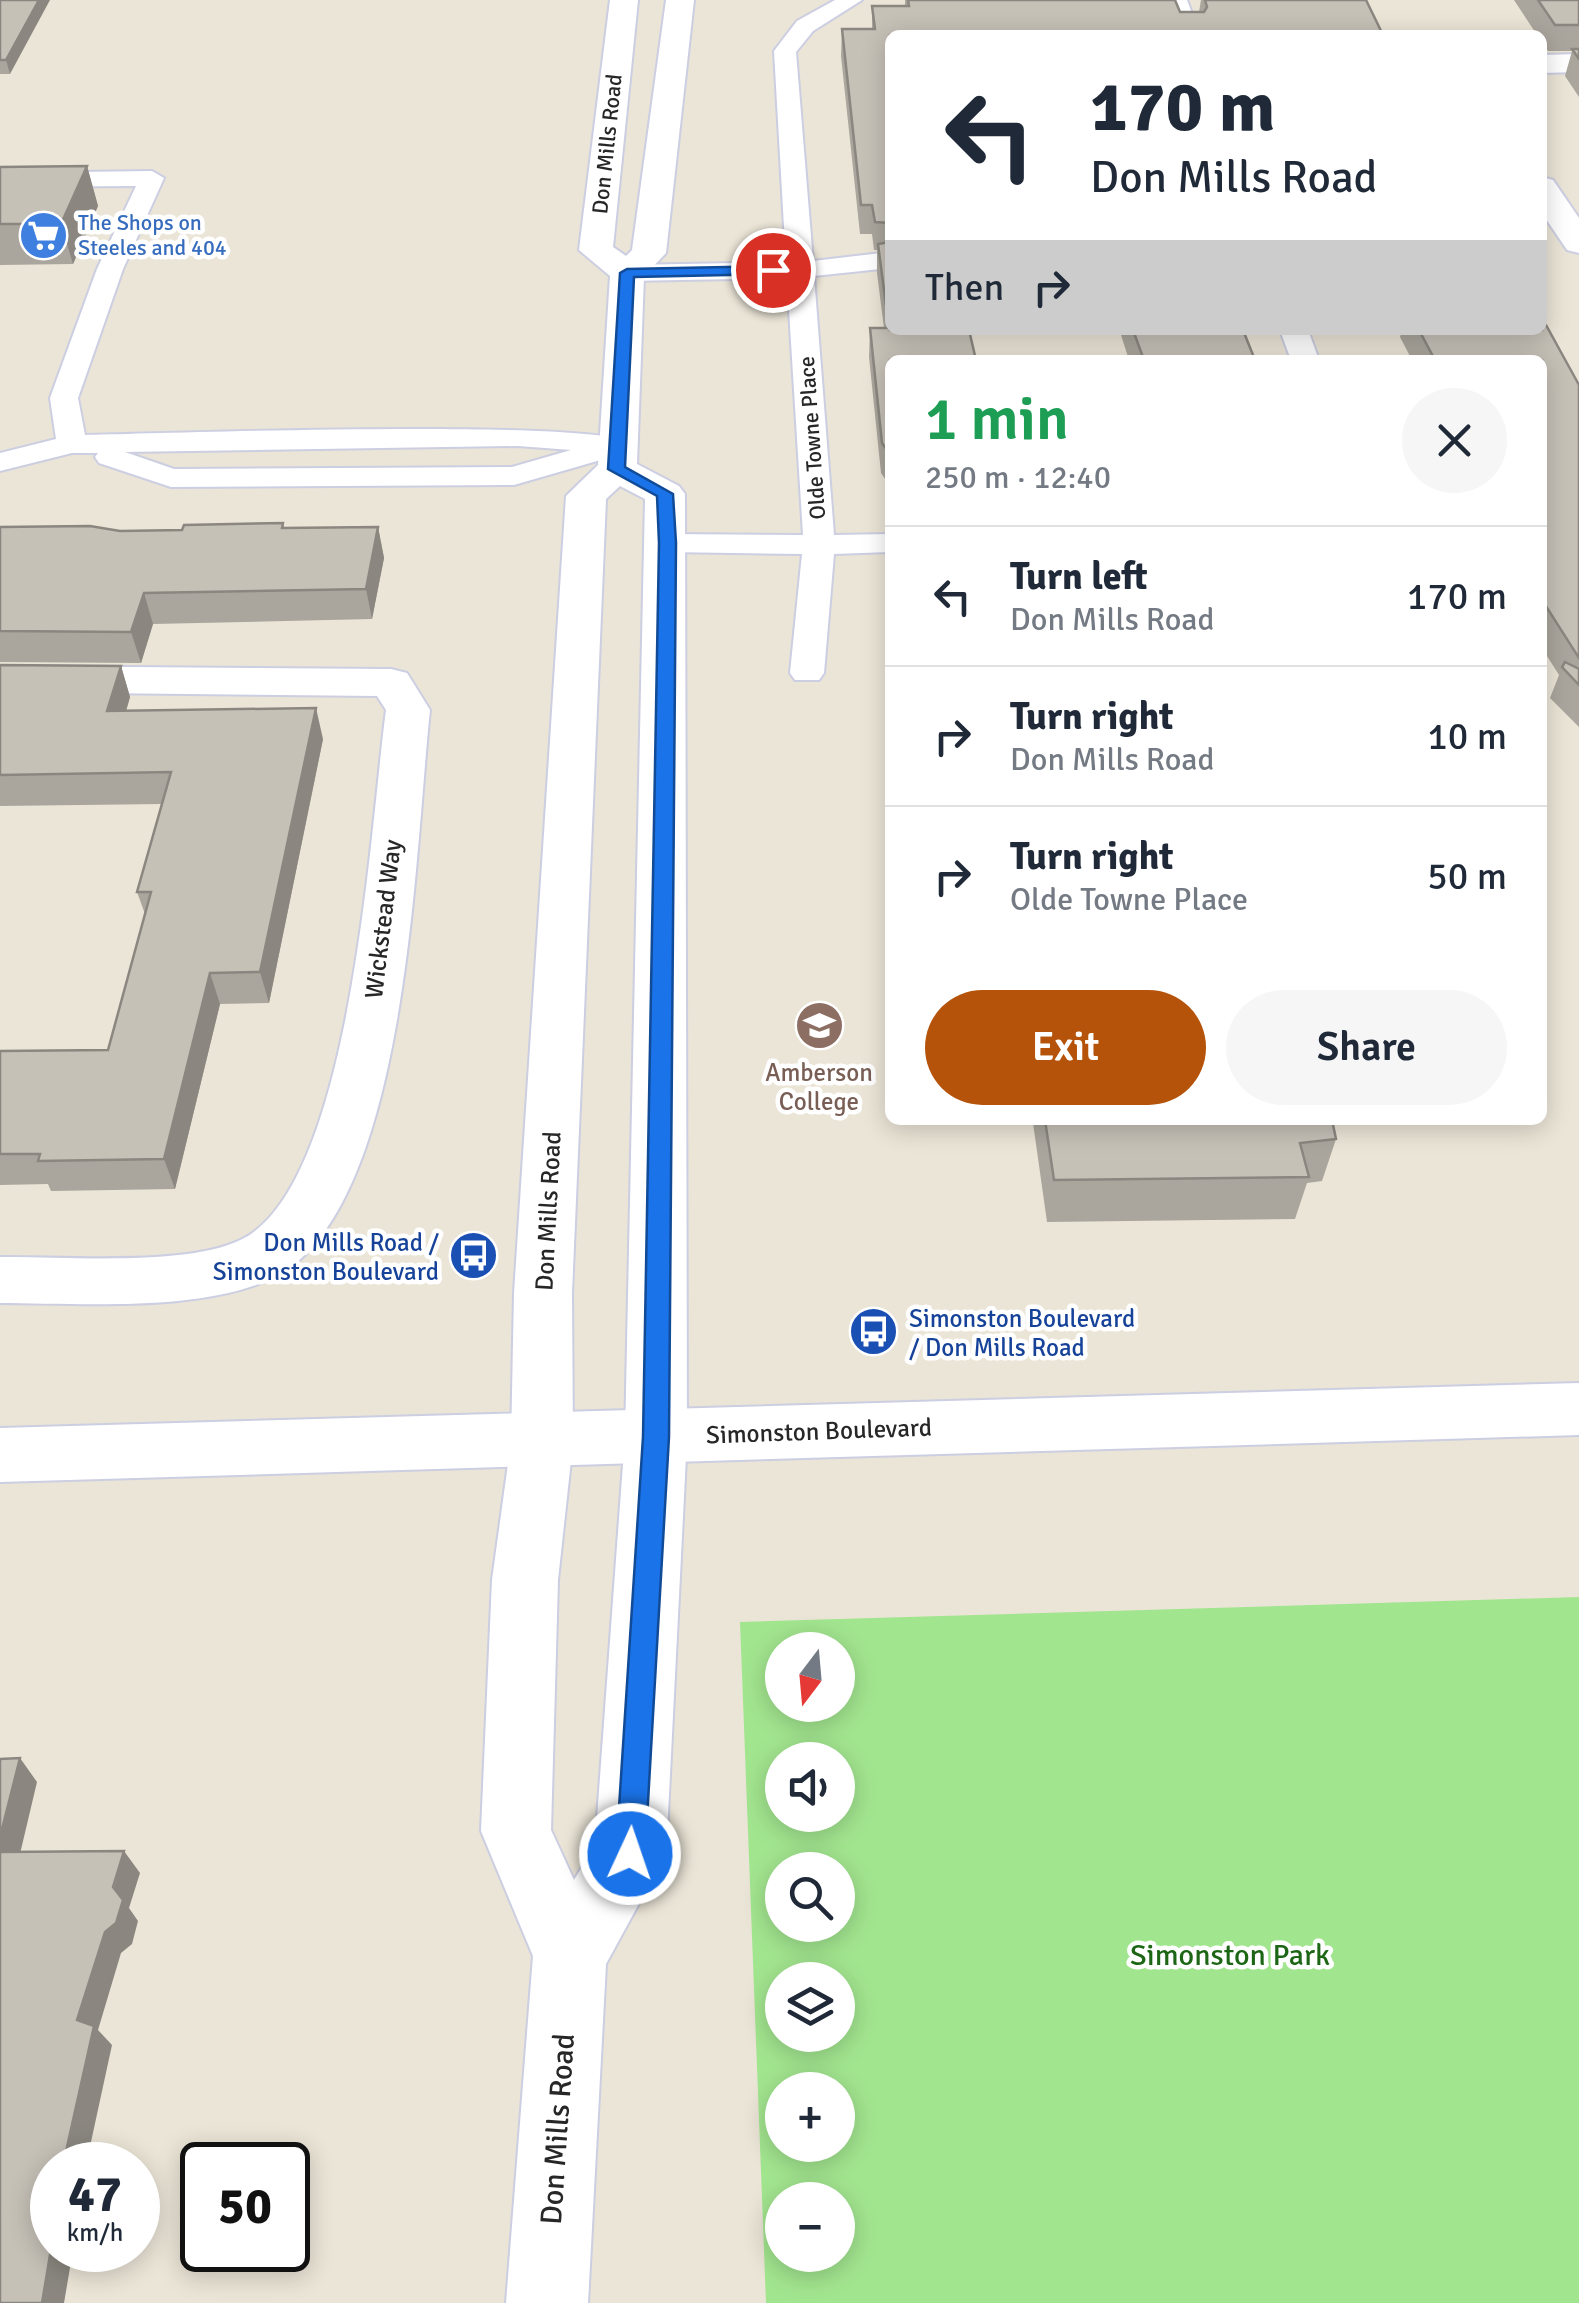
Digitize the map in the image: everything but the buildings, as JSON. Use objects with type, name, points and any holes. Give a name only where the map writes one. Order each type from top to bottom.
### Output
[{"type":"main road","name":"Don Mills Road","points":[[624,0],[596,250],[627,273]]},
{"type":"main road","points":[[617,457],[627,273],[649,252],[680,0]]},
{"type":"main road","points":[[1547,64],[1579,63]]},
{"type":"main road","points":[[1547,195],[1579,243]]},
{"type":"main road","name":"Don Mills Road","points":[[547,2303],[570,1956],[630,1854],[656,1437],[667,543],[665,494],[617,457],[586,496],[543,1293],[542,1442],[526,1580],[516,1831],[570,1956]]},
{"type":"main road","name":"Wickstead Way","points":[[0,679],[391,683],[408,710],[373,1008],[335,1162],[300,1220],[271,1251],[224,1270],[171,1276],[0,1280]]},
{"type":"main road","name":"Simonston Boulevard","points":[[0,1455],[1579,1409]]},
{"type":"lane","name":"Olde Towne Place","points":[[807,673],[819,545],[786,51],[805,26],[852,0]]},
{"type":"lane","points":[[1176,0],[1187,30]]},
{"type":"lane","points":[[0,180],[152,178],[110,269],[64,398],[72,444]]},
{"type":"lane","points":[[627,273],[800,270],[885,261]]},
{"type":"lane","points":[[0,462],[72,444],[172,478],[514,476],[617,457]]},
{"type":"lane","name":"Olde Towne Place","points":[[667,543],[885,543]]},
{"type":"green space","name":"Simonston Park","points":[[1579,1597],[1579,2303],[766,2303],[740,1622]]},
{"type":"place","name":"The Shops on Steeles and 404","points":[[43,235]]},
{"type":"place","name":"Amberson College","points":[[819,1026]]},
{"type":"place","name":"Don Mills Road / Simonston Boulevard","points":[[474,1256]]},
{"type":"place","name":"Simonston Boulevard / Don Mills Road","points":[[874,1332]]},
{"type":"route","points":[[630,1854],[656,1437],[667,543],[665,494],[616,469],[627,273],[773,270]]}]
